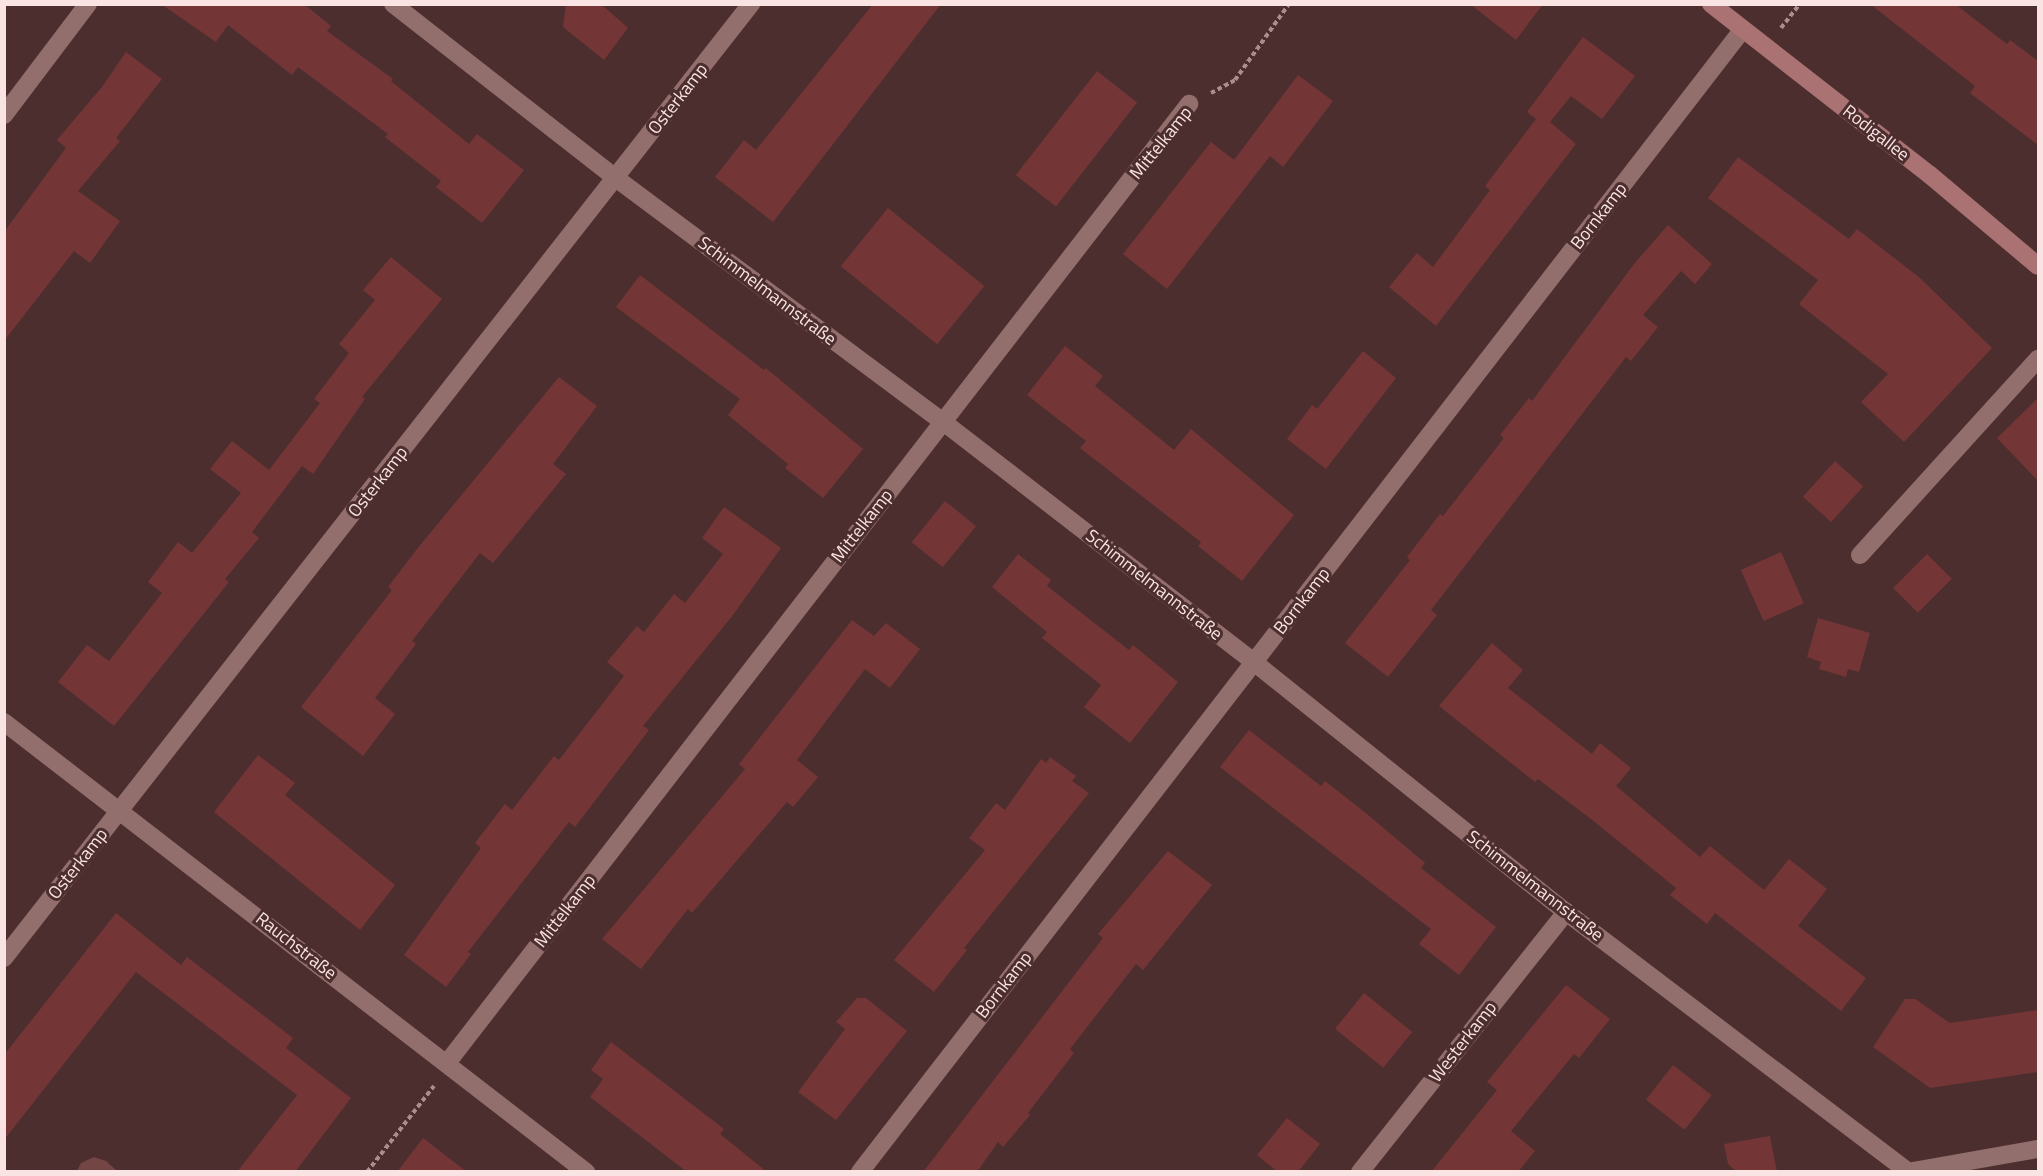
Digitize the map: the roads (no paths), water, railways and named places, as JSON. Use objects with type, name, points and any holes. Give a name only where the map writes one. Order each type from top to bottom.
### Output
[{"type":"main road","name":"Rodigallee","points":[[1711,4],[1930,175],[2038,266]]},
{"type":"street","points":[[4,116],[88,4]]},
{"type":"street","name":"Schimmelmannstraße","points":[[393,4],[617,179],[942,421],[1255,663],[1566,912],[1908,1171]]},
{"type":"street","name":"Osterkamp","points":[[4,958],[617,179],[751,4]]},
{"type":"street","name":"Bornkamp","points":[[860,1172],[1743,29]]},
{"type":"street","name":"Mittelkamp","points":[[447,1063],[1189,104]]},
{"type":"street","points":[[1860,555],[2038,359]]},
{"type":"street","name":"Rauchstraße","points":[[4,722],[586,1172]]},
{"type":"street","name":"Westerkamp","points":[[1360,1172],[1566,912]]},
{"type":"street","points":[[1908,1171],[2038,1149]]}]
